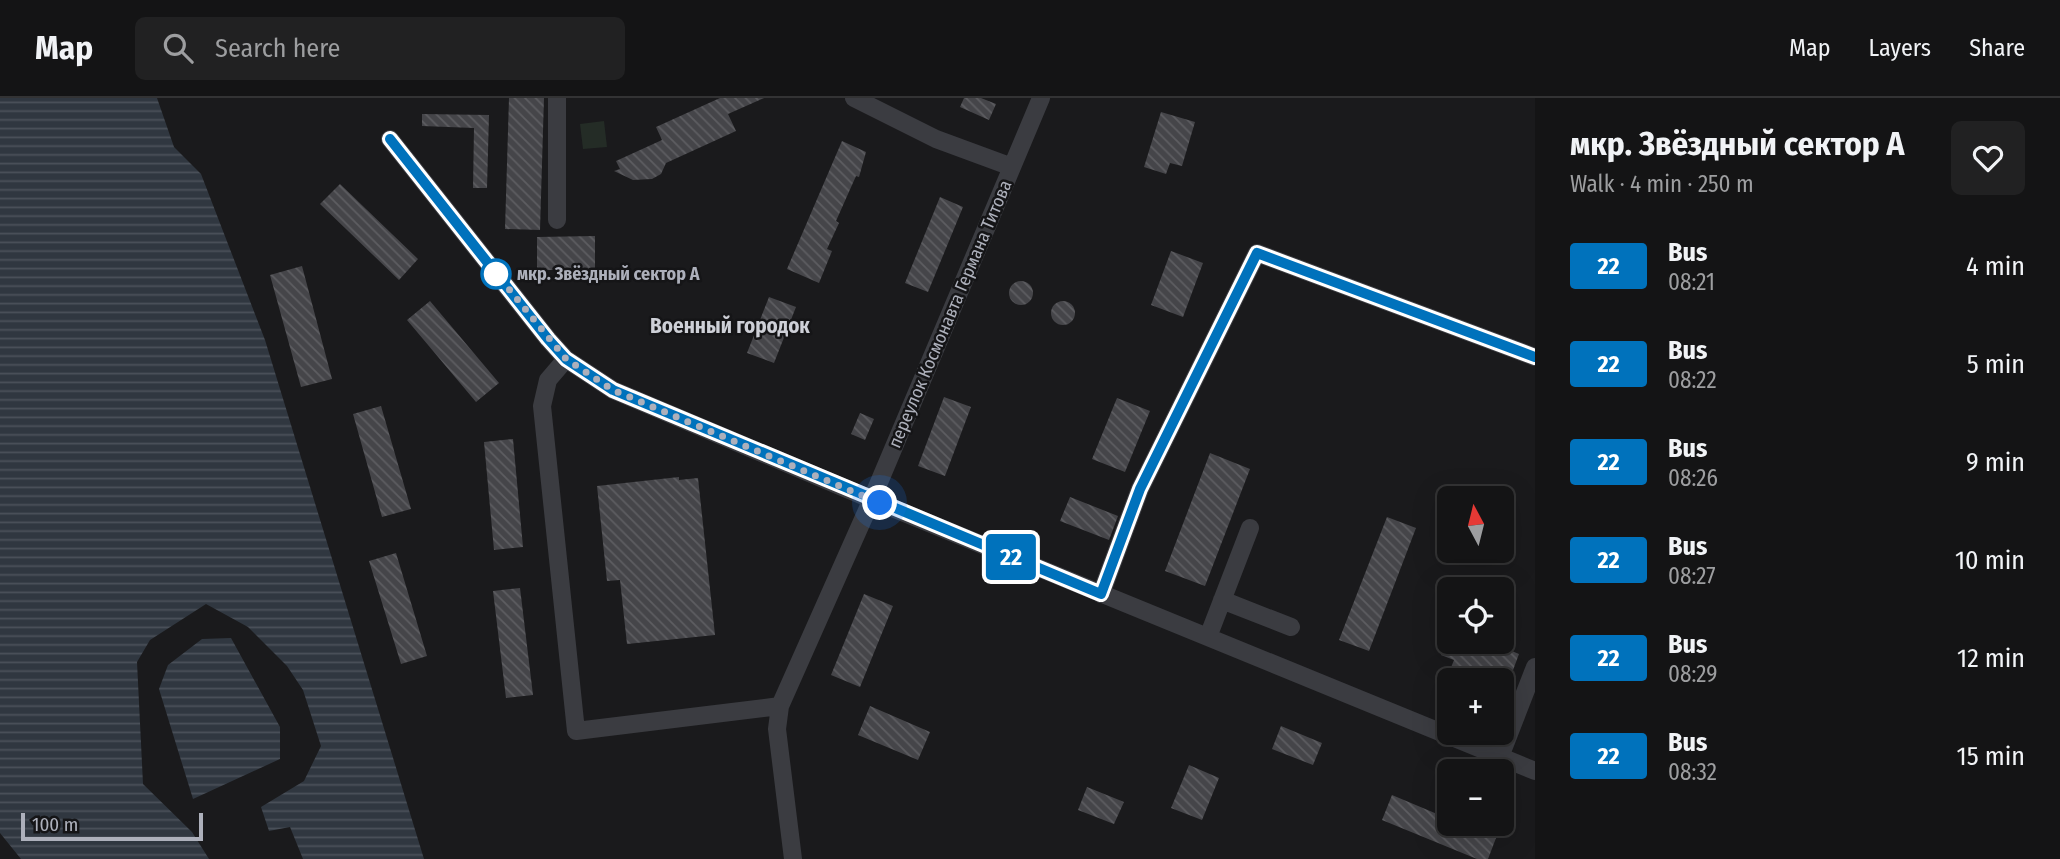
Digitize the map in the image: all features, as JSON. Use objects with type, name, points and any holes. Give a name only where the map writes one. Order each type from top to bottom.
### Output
[{"type":"street","points":[[557,98],[557,220]]},
{"type":"street","points":[[854,98],[936,139],[1012,167]]},
{"type":"street","name":"переулок Космонавта Германа Титова","points":[[780,706],[872,499],[1041,98]]},
{"type":"street","points":[[390,139],[566,359],[613,390],[1101,594],[1535,771]]},
{"type":"street","points":[[1101,594],[1140,489],[1257,253],[1535,357]]},
{"type":"street","points":[[566,359],[548,380],[542,406],[576,731],[780,706],[777,729],[793,859]]},
{"type":"street","points":[[1208,637],[1250,528]]},
{"type":"street","points":[[1222,600],[1291,627]]},
{"type":"street","points":[[1500,757],[1535,667]]},
{"type":"shaded area","points":[[0,98],[157,98],[174,147],[201,174],[265,340],[424,859],[303,859],[290,827],[269,831],[261,807],[304,781],[321,746],[303,690],[287,666],[248,627],[206,604],[150,640],[137,662],[143,784],[192,832],[209,859],[21,859],[0,833]]},
{"type":"shaded area","points":[[604,121],[607,147],[583,149],[580,124]]},
{"type":"shaded area","points":[[231,638],[280,727],[280,759],[193,799],[159,689],[168,665],[202,639]]},
{"type":"building","points":[[509,98],[544,98],[540,230],[505,229]]},
{"type":"building","points":[[720,98],[764,98],[728,114],[736,131],[666,163],[661,174],[652,179],[633,180],[614,171],[620,169],[616,161],[662,140],[656,127]]},
{"type":"building","points":[[964,98],[981,98],[996,104],[989,120],[960,107]]},
{"type":"building","points":[[1161,112],[1195,122],[1182,166],[1170,163],[1166,174],[1144,167]]},
{"type":"building","points":[[422,114],[489,115],[487,188],[473,188],[474,128],[422,126]]},
{"type":"building","points":[[842,141],[866,152],[859,177],[856,176],[836,221],[839,223],[827,249],[832,251],[819,283],[787,269]]},
{"type":"building","points":[[340,184],[418,259],[399,280],[320,204]]},
{"type":"building","points":[[940,197],[963,207],[928,292],[905,283]]},
{"type":"building","points":[[595,236],[595,270],[537,270],[537,237]]},
{"type":"building","points":[[1171,251],[1203,263],[1183,317],[1151,305]]},
{"type":"building","points":[[302,266],[332,379],[301,387],[270,275]]},
{"type":"building","points":[[1021,281],[1029,285],[1033,293],[1029,301],[1021,305],[1013,301],[1009,293],[1013,285]]},
{"type":"building","points":[[769,297],[796,307],[774,363],[747,353]]},
{"type":"building","points":[[430,301],[499,383],[476,402],[407,320]]},
{"type":"building","points":[[1063,301],[1074,308],[1075,313],[1068,324],[1063,325],[1052,318],[1051,313],[1058,302]]},
{"type":"building","points":[[944,397],[971,407],[945,476],[918,466]]},
{"type":"building","points":[[1117,398],[1150,411],[1125,472],[1092,459]]},
{"type":"building","points":[[381,406],[411,509],[382,517],[353,414]]},
{"type":"building","points":[[860,413],[874,419],[865,440],[851,434]]},
{"type":"building","points":[[513,439],[523,547],[494,550],[484,442]]},
{"type":"building","points":[[1210,453],[1250,469],[1205,586],[1165,571]]},
{"type":"building","points":[[679,477],[679,480],[698,478],[715,635],[627,644],[620,580],[607,581],[597,486]]},
{"type":"building","points":[[1070,497],[1118,516],[1109,540],[1060,521]]},
{"type":"building","points":[[1387,517],[1416,528],[1369,651],[1339,640]]},
{"type":"building","points":[[396,553],[427,656],[401,664],[369,561]]},
{"type":"building","points":[[520,588],[533,695],[506,698],[493,591]]},
{"type":"building","points":[[864,594],[893,606],[860,687],[831,675]]},
{"type":"building","points":[[1514,652],[1519,654],[1514,668],[1451,668],[1454,660],[1441,655]]},
{"type":"building","points":[[870,706],[930,732],[918,760],[858,735]]},
{"type":"building","points":[[1281,726],[1322,743],[1313,765],[1272,749]]},
{"type":"building","points":[[1189,765],[1219,778],[1202,820],[1171,808]]},
{"type":"building","points":[[1087,787],[1124,802],[1114,824],[1078,810]]},
{"type":"building","points":[[1392,795],[1437,814],[1437,836],[1496,838],[1488,859],[1477,859],[1382,820]]},
{"type":"bus line","name":"22","points":[[390,139],[548,339],[566,359],[613,390],[1101,594],[1140,489],[1257,253],[1535,357]]},
{"type":"place","name":"мкр. Звёздный сектор А","points":[[496,274]]},
{"type":"district","name":"Военный городок","points":[[730,326]]},
{"type":"route","points":[[496,274],[495,272],[566,359],[613,390],[880,503]]}]
